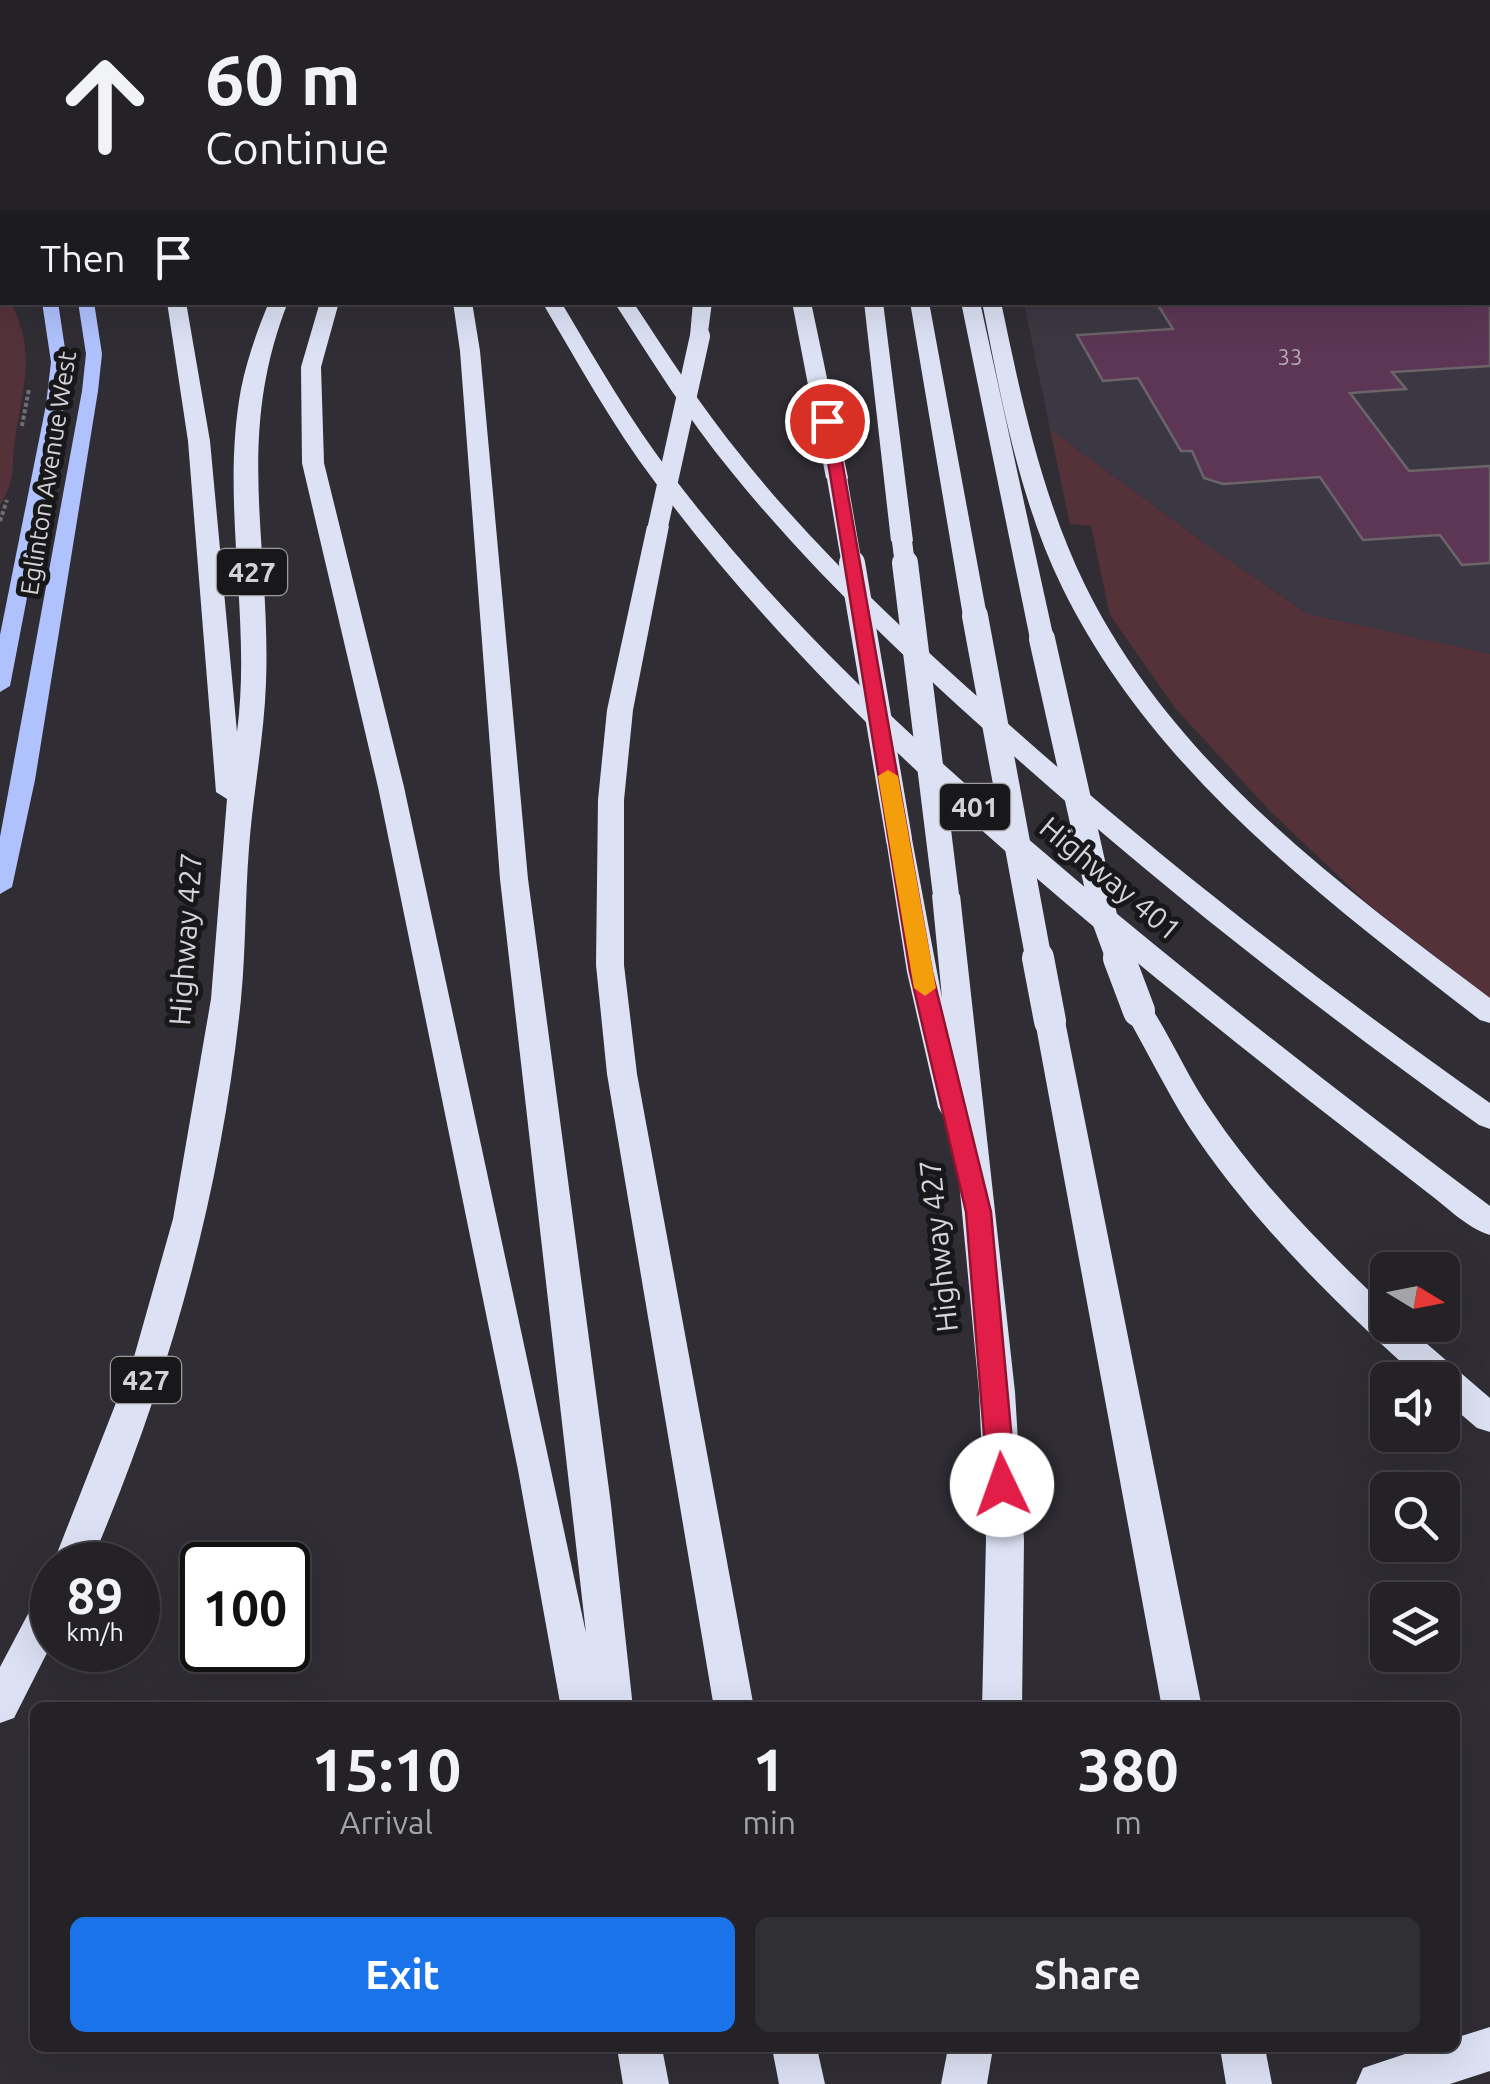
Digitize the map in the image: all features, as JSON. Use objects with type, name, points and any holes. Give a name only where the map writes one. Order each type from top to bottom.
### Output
[{"type":"highway","points":[[176,305],[199,441],[213,570],[220,716],[235,844]]},
{"type":"highway","name":"Highway 427","points":[[82,1542],[117,1465],[165,1325],[192,1217],[226,995],[235,844],[254,682],[250,414],[262,338],[278,305]]},
{"type":"highway","points":[[329,305],[311,367],[313,463],[391,787],[536,1470],[581,1702]]},
{"type":"highway","points":[[462,305],[470,351],[514,879],[593,1505],[612,1702]]},
{"type":"highway","name":"Highway 401","points":[[553,305],[603,390],[677,497],[847,686],[938,774],[1064,884],[1294,1075],[1490,1223]]},
{"type":"highway","name":"Highway 401","points":[[625,305],[736,464],[854,594],[936,674],[1156,868],[1387,1046],[1490,1118]]},
{"type":"highway","points":[[703,305],[700,336],[620,710],[610,816],[610,965],[629,1112],[733,1702]]},
{"type":"highway","points":[[803,305],[837,478],[921,972],[978,1212]]},
{"type":"highway","name":"Highway 427","points":[[873,305],[946,895],[978,1212],[1003,1491],[1002,1702]]},
{"type":"highway","points":[[920,305],[1050,1021],[1181,1702]]},
{"type":"highway","points":[[971,305],[1105,920],[1139,1011],[1206,1128],[1279,1218],[1395,1340],[1490,1418]]},
{"type":"highway","points":[[992,305],[1038,497],[1090,616],[1136,687],[1225,794],[1263,831],[1490,1013]]},
{"type":"highway","points":[[0,1706],[30,1648]]},
{"type":"highway","points":[[1379,2084],[1490,2049]]},
{"type":"highway","points":[[644,2052],[648,2084]]},
{"type":"highway","points":[[796,2052],[802,2084]]},
{"type":"highway","points":[[964,2084],[970,2052]]},
{"type":"highway","points":[[1244,2052],[1249,2084]]},
{"type":"main road","name":"Eglinton Avenue West","points":[[0,686],[56,405],[59,362],[50,305]]},
{"type":"main road","name":"Eglinton Avenue West","points":[[0,887],[24,780],[90,390],[94,354],[87,305]]},
{"type":"shaded area","points":[[0,305],[12,305],[26,355],[11,479],[0,506]]},
{"type":"shaded area","points":[[1024,305],[1490,305],[1490,654],[1308,614],[1208,546],[1050,429]]},
{"type":"shaded area","points":[[1050,429],[1208,546],[1308,614],[1490,654],[1490,999],[1367,903],[1270,811],[1175,708],[1110,615],[1091,526],[1070,524]]},
{"type":"building","points":[[1158,305],[1490,305],[1490,366],[1392,372],[1406,389],[1350,393],[1409,471],[1490,466],[1490,563],[1462,565],[1440,535],[1363,540],[1320,477],[1223,484],[1204,478],[1192,451],[1181,451],[1138,378],[1103,381],[1077,335],[1173,329]]},
{"type":"slow traffic","points":[[888,776],[925,988]]},
{"type":"route","points":[[827,421],[921,972],[978,1212],[997,1392],[1002,1485]]}]
